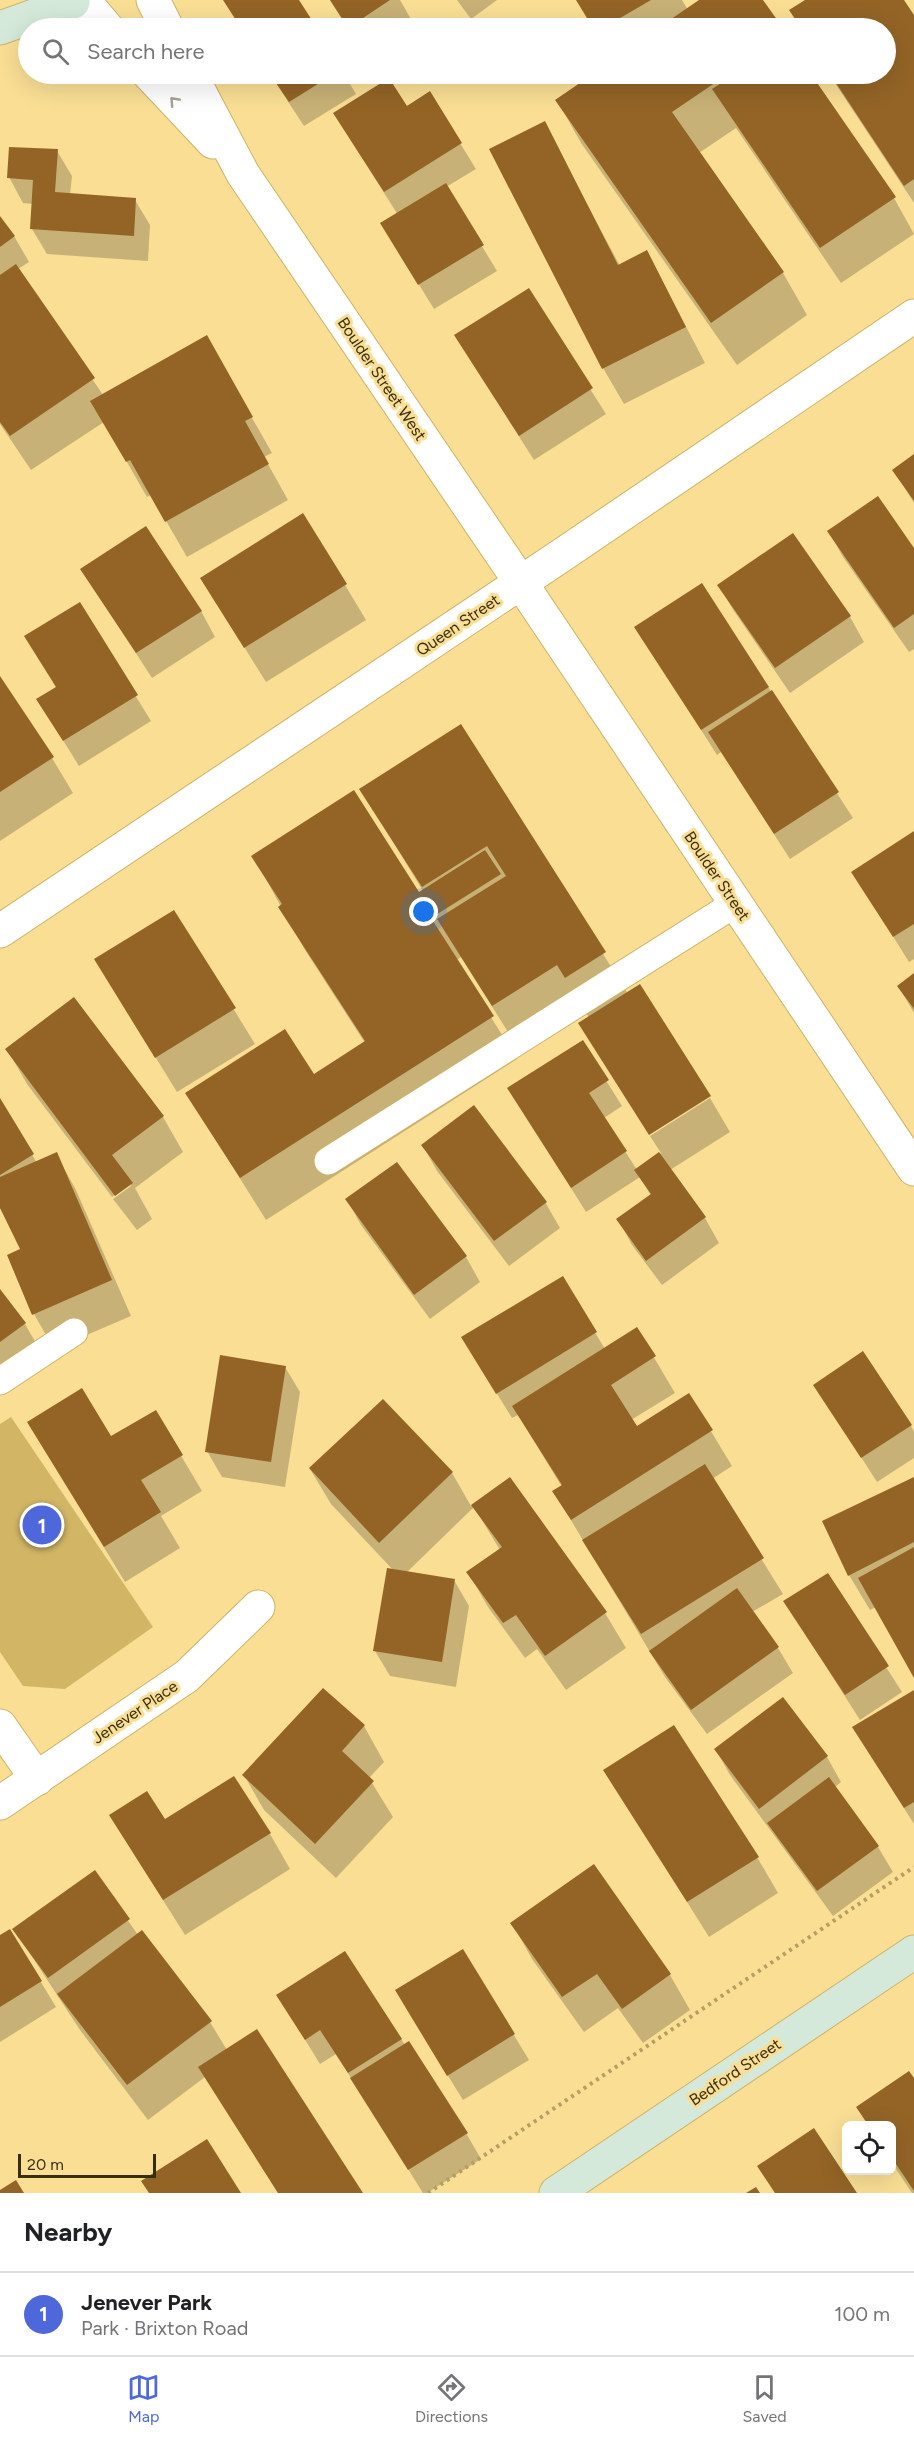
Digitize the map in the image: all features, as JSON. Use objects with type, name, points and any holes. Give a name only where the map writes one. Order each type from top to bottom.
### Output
[{"type":"street","points":[[153,0],[162,18]]},
{"type":"street","points":[[30,18],[81,1],[97,18]]},
{"type":"street","points":[[0,28],[18,22]]},
{"type":"street","name":"Boulder Street West","points":[[158,84],[243,174]]},
{"type":"street","name":"Boulder Street West","points":[[195,84],[243,174],[521,583]]},
{"type":"street","name":"Queen Street","points":[[0,931],[521,583],[914,316]]},
{"type":"street","name":"Boulder Street","points":[[521,583],[914,1169]]},
{"type":"street","name":"Jenever Place","points":[[0,1803],[187,1676],[258,1607]]},
{"type":"street","points":[[0,1725],[37,1779]]},
{"type":"street","name":"Bedford Street","points":[[556,2193],[914,1952]]},
{"type":"lane","points":[[328,1161],[736,903]]},
{"type":"lane","points":[[0,1381],[74,1332]]},
{"type":"path","points":[[428,2193],[914,1867]]},
{"type":"shaded area","points":[[11,1417],[153,1627],[65,1689],[23,1686],[0,1652],[0,1424]]},
{"type":"building","points":[[223,0],[299,0],[311,18],[235,18]]},
{"type":"building","points":[[330,0],[390,0],[363,18],[342,18]]},
{"type":"building","points":[[576,0],[651,0],[620,18],[587,18]]},
{"type":"building","points":[[699,0],[763,0],[776,18],[673,18]]},
{"type":"building","points":[[805,0],[904,0],[914,15],[914,179],[904,186],[837,84],[896,84],[896,18],[794,18],[789,10]]},
{"type":"building","points":[[277,84],[318,84],[289,102]]},
{"type":"building","points":[[379,84],[393,84],[407,106],[430,91],[462,143],[384,192],[333,113]]},
{"type":"building","points":[[578,84],[713,84],[672,112],[784,272],[711,323],[555,100]]},
{"type":"building","points":[[720,84],[818,84],[896,197],[820,248],[712,89]]},
{"type":"building","points":[[545,121],[618,265],[647,250],[686,327],[602,369],[489,149]]},
{"type":"building","points":[[9,147],[58,149],[55,192],[136,198],[134,236],[30,229],[33,180],[7,178]]},
{"type":"building","points":[[446,183],[484,245],[418,285],[380,223]]},
{"type":"building","points":[[0,216],[15,236],[0,247]]},
{"type":"building","points":[[16,264],[95,378],[10,436],[0,422],[0,275]]},
{"type":"building","points":[[529,288],[593,388],[519,436],[454,335]]},
{"type":"building","points":[[207,335],[253,417],[245,421],[269,464],[165,522],[130,460],[126,462],[90,401]]},
{"type":"building","points":[[914,454],[914,501],[892,470]]},
{"type":"building","points":[[878,496],[914,548],[914,614],[894,628],[827,531]]},
{"type":"building","points":[[303,513],[347,584],[244,648],[200,578]]},
{"type":"building","points":[[146,526],[202,611],[136,653],[80,569]]},
{"type":"building","points":[[793,533],[851,616],[775,668],[717,585]]},
{"type":"building","points":[[702,583],[769,687],[701,730],[634,627]]},
{"type":"building","points":[[80,602],[138,695],[63,741],[36,699],[56,687],[24,636]]},
{"type":"building","points":[[0,676],[54,757],[0,792]]},
{"type":"building","points":[[772,690],[839,792],[774,834],[708,732]]},
{"type":"building","points":[[461,724],[606,952],[565,978],[557,965],[492,1006],[437,919],[506,876],[487,846],[422,887],[359,789]]},
{"type":"building","points":[[354,790],[419,892],[485,850],[501,874],[431,918],[494,1016],[240,1178],[185,1093],[285,1029],[314,1074],[365,1041],[278,907],[282,904],[251,856]]},
{"type":"building","points":[[914,831],[914,924],[893,937],[851,872]]},
{"type":"building","points":[[174,910],[236,1008],[155,1058],[94,959]]},
{"type":"building","points":[[914,973],[914,1009],[897,986]]},
{"type":"building","points":[[640,984],[711,1096],[649,1135],[578,1023]]},
{"type":"building","points":[[74,997],[164,1116],[112,1155],[133,1183],[115,1196],[5,1049]]},
{"type":"building","points":[[583,1040],[609,1080],[589,1093],[627,1151],[571,1188],[507,1088]]},
{"type":"building","points":[[0,1098],[34,1154],[0,1175]]},
{"type":"building","points":[[474,1105],[547,1202],[494,1241],[421,1145]]},
{"type":"building","points":[[57,1152],[112,1280],[32,1315],[7,1255],[20,1249],[0,1208],[0,1177]]},
{"type":"building","points":[[659,1152],[706,1217],[646,1261],[616,1219],[651,1194],[634,1170]]},
{"type":"building","points":[[397,1162],[467,1256],[414,1295],[345,1199]]},
{"type":"building","points":[[563,1276],[597,1332],[496,1394],[461,1337]]},
{"type":"building","points":[[0,1289],[26,1323],[0,1342]]},
{"type":"building","points":[[637,1327],[656,1356],[611,1385],[637,1426],[689,1393],[713,1430],[571,1520],[552,1491],[562,1485],[512,1406]]},
{"type":"building","points":[[863,1351],[912,1425],[861,1458],[813,1385]]},
{"type":"building","points":[[220,1355],[286,1366],[271,1462],[205,1452]]},
{"type":"building","points":[[82,1388],[111,1436],[156,1410],[183,1455],[141,1480],[161,1512],[104,1547],[27,1422]]},
{"type":"building","points":[[383,1399],[453,1472],[379,1543],[309,1468]]},
{"type":"building","points":[[705,1464],[764,1558],[641,1634],[582,1540]]},
{"type":"building","points":[[510,1477],[607,1612],[545,1656],[516,1615],[503,1623],[466,1572],[502,1547],[471,1505]]},
{"type":"building","points":[[914,1477],[914,1542],[848,1576],[822,1521]]},
{"type":"building","points":[[914,1547],[914,1678],[858,1578]]},
{"type":"building","points":[[387,1568],[455,1579],[442,1662],[373,1651]]},
{"type":"building","points":[[828,1573],[889,1666],[845,1695],[783,1601]]},
{"type":"building","points":[[737,1588],[779,1647],[691,1710],[649,1651]]},
{"type":"building","points":[[323,1688],[365,1725],[342,1751],[374,1781],[315,1844],[242,1775]]},
{"type":"building","points":[[914,1690],[914,1802],[904,1808],[852,1727]]},
{"type":"building","points":[[783,1697],[828,1756],[759,1809],[714,1749]]},
{"type":"building","points":[[674,1725],[759,1857],[687,1902],[603,1770]]},
{"type":"building","points":[[234,1776],[271,1833],[163,1900],[109,1815],[147,1791],[165,1819]]},
{"type":"building","points":[[829,1777],[879,1846],[817,1891],[767,1823]]},
{"type":"building","points":[[594,1864],[671,1974],[622,2009],[597,1974],[562,1997],[510,1923]]},
{"type":"building","points":[[95,1870],[130,1919],[48,1978],[12,1929]]},
{"type":"building","points":[[10,1929],[42,1981],[0,2007],[0,1935]]},
{"type":"building","points":[[142,1930],[212,2021],[127,2085],[57,1994]]},
{"type":"building","points":[[463,1949],[515,2034],[447,2076],[395,1990]]},
{"type":"building","points":[[345,1951],[402,2039],[348,2073],[320,2030],[305,2040],[276,1995]]},
{"type":"building","points":[[257,2029],[363,2193],[278,2193],[198,2067]]},
{"type":"building","points":[[409,2041],[468,2133],[408,2170],[350,2078]]},
{"type":"building","points":[[909,2071],[914,2078],[914,2191],[896,2164],[896,2121],[866,2121],[856,2107]]},
{"type":"building","points":[[814,2128],[842,2170],[842,2175],[845,2175],[857,2193],[775,2193],[757,2166]]},
{"type":"building","points":[[207,2139],[241,2193],[149,2193],[141,2181]]},
{"type":"building","points":[[16,2180],[24,2193],[0,2193],[0,2190]]},
{"type":"building","points":[[756,2187],[760,2193],[746,2193]]},
{"type":"place","name":"Jenever Park","points":[[42,1525]]}]
